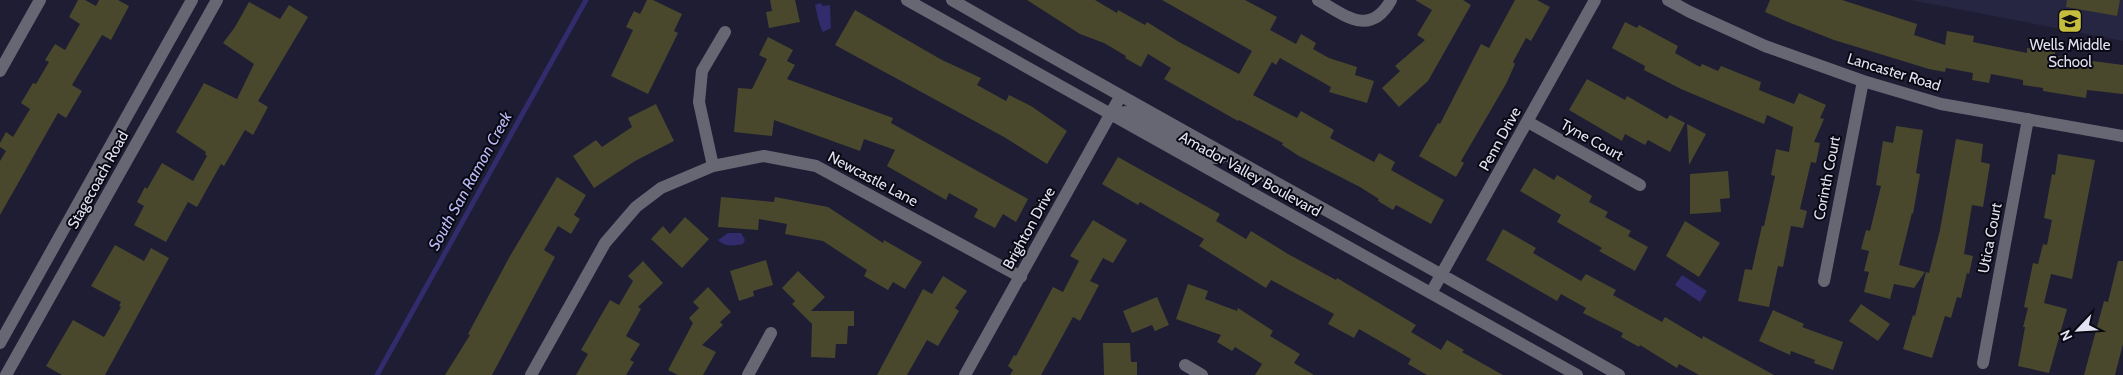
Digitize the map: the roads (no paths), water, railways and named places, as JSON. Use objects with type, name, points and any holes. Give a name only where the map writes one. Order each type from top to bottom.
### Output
[{"type":"street","points":[[0,71],[40,0]]},
{"type":"street","name":"Stagecoach Road","points":[[0,343],[192,0]]},
{"type":"street","name":"Stagecoach Road","points":[[6,375],[216,0]]},
{"type":"street","name":"Amador Valley Boulevard","points":[[908,0],[1576,375]]},
{"type":"street","name":"Amador Valley Boulevard","points":[[952,0],[1120,97],[1442,274],[1619,375]]},
{"type":"street","points":[[1318,0],[1355,21],[1370,20],[1385,10],[1391,0]]},
{"type":"street","name":"Penn Drive","points":[[1431,293],[1595,0]]},
{"type":"street","name":"Lancaster Road","points":[[1668,0],[1765,46],[1863,81],[1941,104],[2123,136]]},
{"type":"street","points":[[183,16],[201,26]]},
{"type":"street","points":[[713,166],[699,102],[702,71],[725,32]]},
{"type":"street","name":"Corinth Court","points":[[1824,281],[1863,81]]},
{"type":"street","name":"Brighton Drive","points":[[966,375],[1120,97]]},
{"type":"street","points":[[1110,115],[1126,112],[1138,116],[1212,158],[1220,158],[1224,154]]},
{"type":"street","name":"Utica Court","points":[[1983,364],[2028,119]]},
{"type":"street","name":"Tyne Court","points":[[1528,122],[1640,185]]},
{"type":"street","name":"Newcastle Lane","points":[[531,375],[605,243],[636,207],[661,188],[713,166],[764,156],[816,166],[1021,277]]},
{"type":"street","points":[[60,235],[80,245]]},
{"type":"street","points":[[748,375],[771,334]]},
{"type":"street","points":[[1185,365],[1202,375]]},
{"type":"waterway","name":"South San Ramon Creek","points":[[377,375],[586,0]]},
{"type":"place","name":"Wells Middle School","points":[[2070,21]]}]
